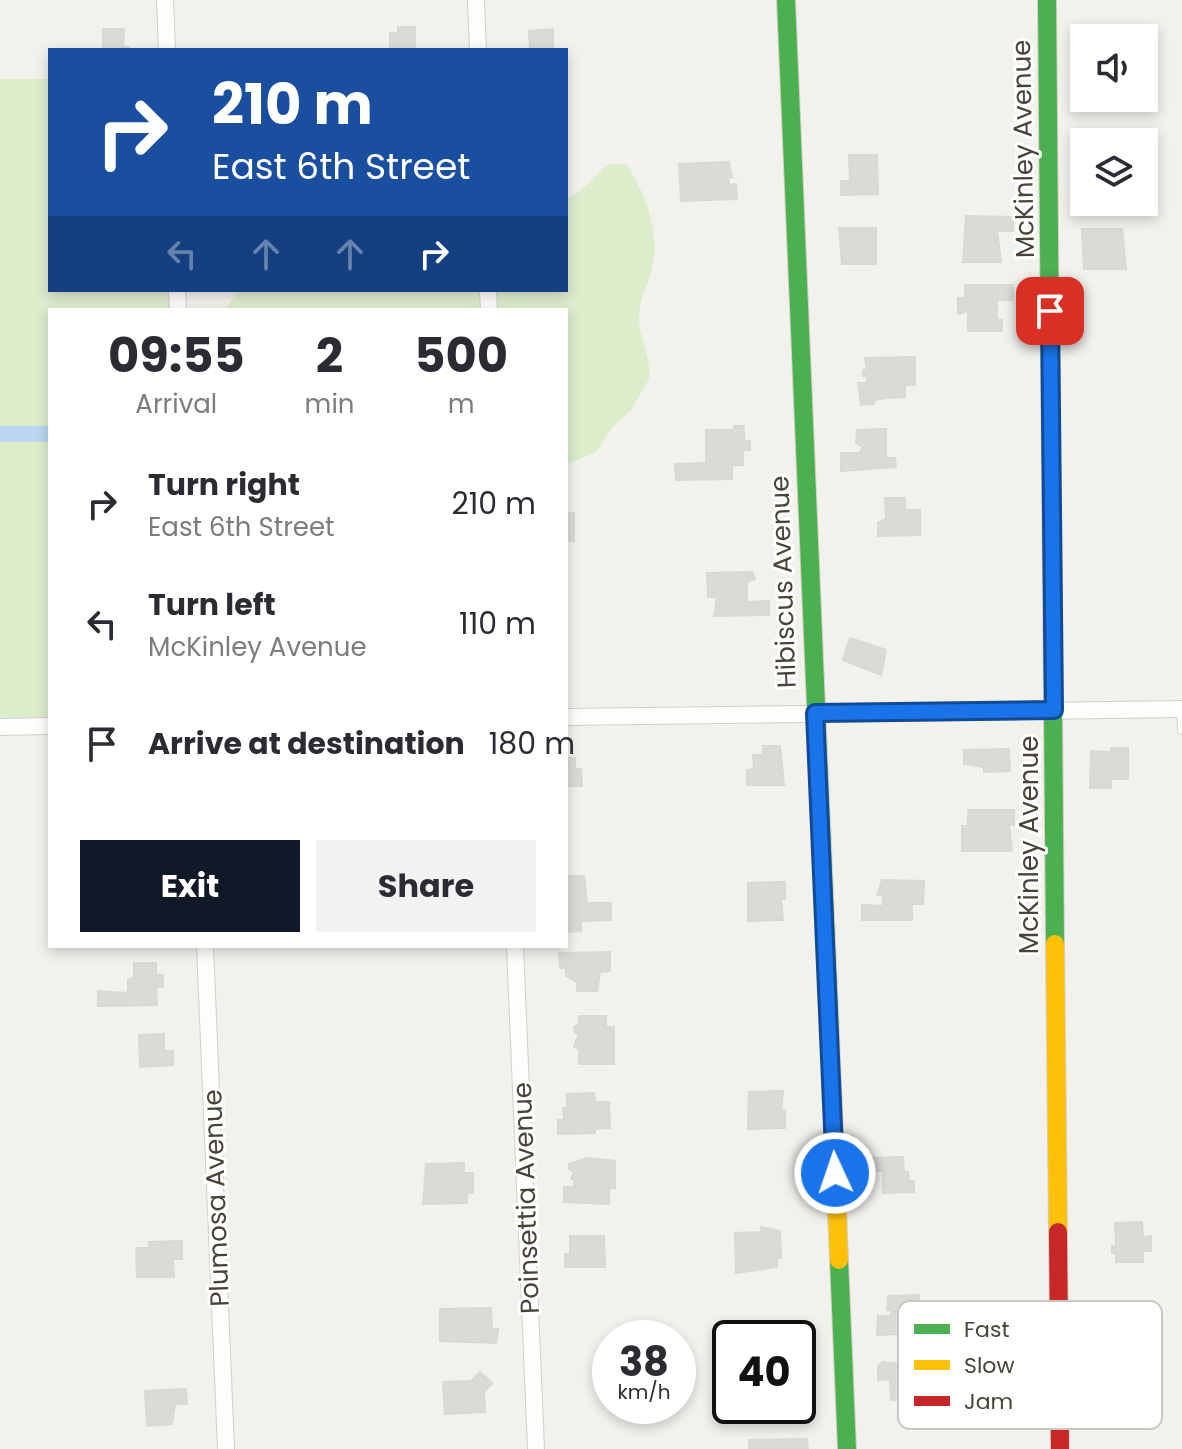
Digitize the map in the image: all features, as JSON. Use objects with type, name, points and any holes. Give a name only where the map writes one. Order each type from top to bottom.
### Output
[{"type":"street","points":[[165,0],[167,48]]},
{"type":"street","points":[[476,0],[478,48]]},
{"type":"street","name":"Hibiscus Avenue","points":[[786,0],[847,1449]]},
{"type":"street","name":"McKinley Avenue","points":[[1047,0],[1059,1301]]},
{"type":"street","points":[[568,717],[1181,709]]},
{"type":"street","points":[[0,727],[48,726]]},
{"type":"street","name":"Plumosa Avenue","points":[[205,948],[226,1449]]},
{"type":"street","name":"Poinsettia Avenue","points":[[515,948],[536,1449]]},
{"type":"street","name":"McKinley Avenue","points":[[1060,1429],[1060,1449]]},
{"type":"lane","points":[[1181,709],[1182,730]]},
{"type":"green space","points":[[0,79],[48,79],[48,292],[171,292],[172,308],[48,308],[48,717],[0,718]]},
{"type":"green space","points":[[610,164],[626,164],[646,203],[654,246],[639,318],[649,364],[649,379],[631,410],[613,427],[596,452],[568,464],[568,308],[226,308],[237,292],[568,292],[568,198]]},
{"type":"building","points":[[398,27],[415,27],[415,48],[390,48],[390,33],[398,33]]},
{"type":"building","points":[[103,29],[124,29],[123,47],[129,48],[103,48]]},
{"type":"building","points":[[553,29],[553,48],[530,48],[529,31]]},
{"type":"building","points":[[849,155],[877,155],[878,194],[841,195],[841,181],[850,181]]},
{"type":"building","points":[[729,162],[732,177],[728,178],[729,185],[736,184],[737,199],[681,201],[679,164]]},
{"type":"building","points":[[966,216],[1013,217],[1013,231],[997,231],[1001,262],[963,262]]},
{"type":"building","points":[[839,228],[876,228],[876,264],[842,264]]},
{"type":"building","points":[[1082,229],[1122,229],[1126,269],[1084,269]]},
{"type":"building","points":[[965,285],[1013,285],[1013,300],[997,300],[997,320],[1002,320],[1002,331],[968,331],[968,311],[958,314],[958,298],[965,298]]},
{"type":"building","points":[[915,357],[915,385],[905,385],[905,397],[874,400],[874,404],[861,405],[858,383],[867,383],[867,376],[863,376],[863,370],[867,370],[865,358]]},
{"type":"building","points":[[734,426],[744,426],[744,441],[750,441],[750,450],[743,450],[743,465],[732,465],[732,479],[676,480],[675,464],[706,463],[706,430],[734,430]]},
{"type":"building","points":[[886,429],[886,458],[895,458],[896,467],[841,471],[841,453],[860,453],[863,447],[856,443],[857,430]]},
{"type":"building","points":[[885,498],[905,498],[905,510],[920,510],[920,535],[878,536],[878,523],[886,518]]},
{"type":"building","points":[[568,513],[574,513],[574,541],[568,541]]},
{"type":"building","points":[[752,572],[755,579],[747,582],[747,602],[769,601],[769,615],[714,616],[717,597],[708,597],[707,573]]},
{"type":"building","points":[[850,638],[886,650],[881,675],[843,660]]},
{"type":"building","points":[[763,746],[780,746],[784,785],[747,785],[747,770],[754,769],[753,755],[763,755]]},
{"type":"building","points":[[1111,748],[1128,748],[1128,779],[1111,779],[1111,788],[1090,788],[1091,751],[1111,752]]},
{"type":"building","points":[[1009,749],[1010,771],[984,772],[984,767],[964,764],[964,750]]},
{"type":"building","points":[[568,758],[575,758],[575,769],[581,769],[582,786],[568,786]]},
{"type":"building","points":[[968,810],[1014,810],[1014,825],[1009,825],[1012,851],[962,851],[962,826],[968,826]]},
{"type":"building","points":[[568,876],[584,876],[587,903],[611,903],[611,920],[581,921],[581,931],[568,932]]},
{"type":"building","points":[[882,880],[924,881],[923,904],[912,904],[912,920],[862,920],[862,905],[883,906],[883,895],[877,895]]},
{"type":"building","points":[[785,882],[785,899],[781,899],[783,920],[748,921],[748,883]]},
{"type":"building","points":[[610,952],[610,971],[600,972],[597,991],[577,991],[577,982],[566,976],[566,968],[560,968],[559,953]]},
{"type":"building","points":[[134,963],[156,963],[156,975],[163,975],[163,987],[156,987],[157,1005],[98,1006],[98,991],[128,993],[128,980],[134,977]]},
{"type":"building","points":[[579,1016],[606,1016],[606,1027],[614,1027],[614,1064],[579,1064],[579,1049],[574,1047],[579,1033],[575,1033],[574,1027],[579,1024]]},
{"type":"building","points":[[164,1034],[164,1051],[173,1051],[173,1065],[140,1067],[139,1035]]},
{"type":"building","points":[[783,1091],[781,1110],[785,1110],[785,1128],[748,1129],[749,1092]]},
{"type":"building","points":[[594,1093],[595,1102],[609,1102],[610,1128],[595,1129],[595,1133],[558,1134],[558,1120],[564,1120],[563,1108],[567,1108],[567,1094]]},
{"type":"building","points":[[903,1157],[904,1172],[908,1172],[909,1181],[914,1181],[914,1192],[883,1193],[883,1171],[870,1171],[870,1158]]},
{"type":"building","points":[[588,1158],[615,1161],[615,1188],[609,1188],[609,1204],[564,1202],[564,1187],[574,1187],[574,1179],[571,1179],[574,1172],[569,1169],[569,1164]]},
{"type":"building","points":[[464,1163],[464,1173],[473,1173],[473,1193],[467,1193],[467,1203],[423,1204],[426,1164]]},
{"type":"building","points":[[1142,1222],[1143,1237],[1151,1236],[1151,1251],[1143,1251],[1143,1262],[1116,1262],[1116,1253],[1112,1253],[1112,1246],[1116,1246],[1115,1223]]},
{"type":"building","points":[[761,1227],[780,1231],[781,1258],[777,1258],[777,1267],[736,1273],[735,1233],[761,1232]]},
{"type":"building","points":[[570,1236],[604,1236],[605,1267],[565,1267],[565,1254],[570,1254]]},
{"type":"building","points":[[182,1241],[182,1259],[173,1259],[174,1277],[137,1277],[136,1248],[149,1248],[149,1242]]},
{"type":"building","points":[[919,1295],[919,1301],[898,1301],[898,1334],[877,1335],[878,1316],[891,1316],[891,1310],[887,1310],[888,1296]]},
{"type":"building","points":[[491,1308],[492,1329],[498,1329],[496,1343],[440,1341],[440,1309]]},
{"type":"building","points":[[883,1362],[898,1364],[898,1400],[891,1400],[890,1379],[878,1380],[878,1366]]},
{"type":"building","points":[[480,1372],[492,1383],[484,1392],[485,1412],[445,1414],[443,1382],[471,1381]]},
{"type":"building","points":[[186,1389],[187,1404],[175,1404],[172,1424],[147,1426],[145,1391]]},
{"type":"building","points":[[807,1439],[808,1449],[749,1449],[749,1440]]},
{"type":"waterway","points":[[0,434],[48,434]]},
{"type":"traffic: fast","points":[[786,0],[829,1013]]},
{"type":"traffic: fast","points":[[1047,0],[1055,944]]},
{"type":"traffic: fast","points":[[839,1260],[847,1449]]},
{"type":"traffic: slow","points":[[1055,944],[1058,1232]]},
{"type":"traffic: slow","points":[[829,1013],[839,1260]]},
{"type":"traffic: jam","points":[[1058,1232],[1059,1301]]},
{"type":"traffic: jam","points":[[1060,1429],[1060,1449]]},
{"type":"route","points":[[835,1173],[815,713],[1054,710],[1050,311]]}]
